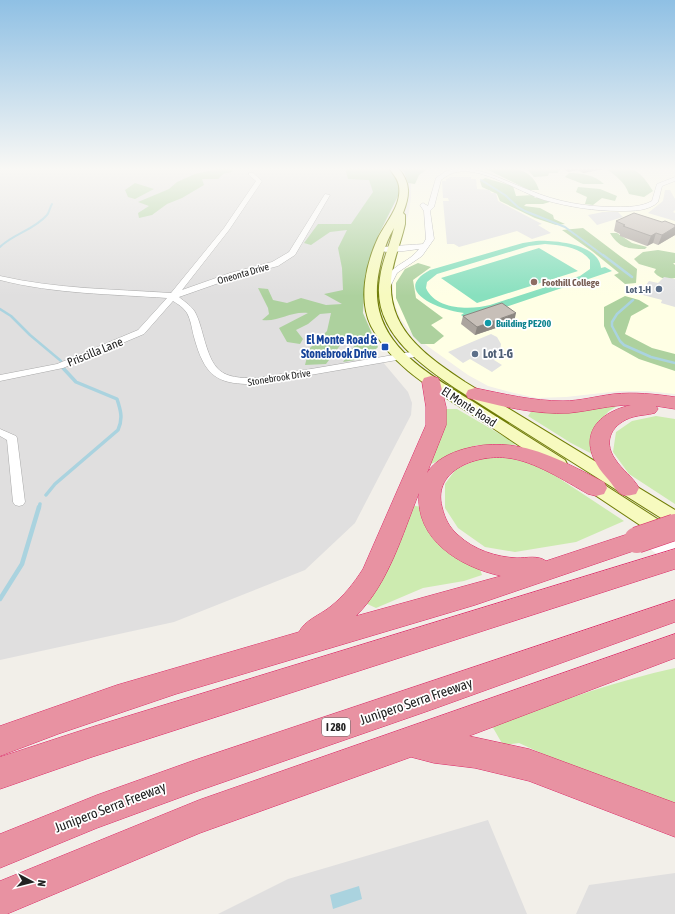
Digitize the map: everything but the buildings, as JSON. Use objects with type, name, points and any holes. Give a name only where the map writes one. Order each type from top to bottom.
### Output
[{"type":"highway","points":[[282,648],[321,628],[335,618],[349,607],[368,585],[433,436],[437,416],[431,382]]},
{"type":"highway","points":[[475,394],[525,405],[550,407],[564,407],[626,400],[652,400],[675,403]]},
{"type":"highway","points":[[628,488],[605,460],[601,452],[599,443],[600,434],[604,426],[617,416],[634,410],[675,412]]},
{"type":"highway","points":[[594,554],[529,568],[494,564],[477,559],[463,552],[451,543],[441,532],[433,519],[429,506],[429,494],[432,482],[445,465],[467,455],[494,450],[509,451],[535,458],[596,488]]},
{"type":"highway","points":[[0,741],[50,722],[282,648],[476,593],[675,527]]},
{"type":"highway","points":[[0,773],[446,630],[499,615],[673,553]]},
{"type":"highway","name":"Junipero Serra Freeway","points":[[0,851],[117,802],[452,689],[675,611]]},
{"type":"highway","points":[[0,899],[200,817],[675,646]]},
{"type":"highway","points":[[411,741],[434,748],[475,752],[522,763],[675,820]]},
{"type":"street","name":"Priscilla Lane","points":[[0,378],[60,366],[134,336],[147,327],[239,211]]},
{"type":"street","name":"Oneonta Drive","points":[[173,296],[275,264],[292,253],[318,211]]},
{"type":"street","points":[[385,293],[386,284],[392,274],[401,265],[421,252],[430,239],[427,211]]},
{"type":"street","name":"El Monte Road","points":[[399,212],[391,223],[380,248],[370,289],[371,307],[379,328],[401,357],[418,373],[431,382],[596,488],[673,553]]},
{"type":"street","name":"El Monte Road","points":[[399,212],[400,224],[387,272],[385,293],[386,306],[394,327],[417,354],[435,368],[475,394],[675,518]]},
{"type":"street","points":[[380,248],[394,249],[424,246]]},
{"type":"street","points":[[0,278],[18,283],[50,288],[173,296]]},
{"type":"street","name":"Stonebrook Drive","points":[[173,296],[192,314],[210,369],[227,381],[243,383],[258,381],[417,354]]},
{"type":"street","points":[[0,432],[12,438],[19,502]]},
{"type":"shaded area","points":[[0,211],[370,211],[366,225],[358,314],[371,348],[408,392],[412,403],[411,415],[355,523],[305,570],[174,622],[0,660]]},
{"type":"shaded area","name":"Foothill College","points":[[409,211],[675,211],[675,394],[647,391],[620,391],[566,397],[537,398],[488,386],[468,375],[426,345],[410,331],[400,318],[393,299],[393,264]]},
{"type":"shaded area","points":[[444,211],[516,211],[542,224],[538,225],[551,233],[532,239],[517,231],[459,247],[454,244],[447,244]]},
{"type":"shaded area","points":[[651,211],[674,211],[673,212],[675,213],[675,221],[648,213]]},
{"type":"shaded area","points":[[603,212],[618,212],[623,217],[597,225],[588,215]]},
{"type":"shaded area","name":"Lot 1-H","points":[[664,277],[675,279],[675,307],[661,303],[662,300],[639,294],[649,281],[658,283]]},
{"type":"shaded area","name":"Lot 1-G","points":[[491,334],[497,337],[501,344],[499,356],[494,360],[502,365],[492,372],[470,359],[463,363],[448,352]]},
{"type":"shaded area","points":[[488,820],[527,914],[218,914],[288,879]]},
{"type":"shaded area","points":[[675,873],[675,914],[576,914],[589,885]]},
{"type":"green space","points":[[142,211],[158,211],[152,215],[139,218],[138,213]]},
{"type":"green space","points":[[360,211],[391,211],[378,236],[365,276],[363,313],[378,347],[367,358],[343,362],[357,342],[348,335],[326,364],[305,365],[309,349],[327,331],[331,313],[320,314],[308,324],[296,330],[303,339],[300,344],[287,342],[279,328],[308,313],[262,320],[269,314],[268,308],[258,288],[268,289],[273,300],[287,303],[301,298],[326,305],[342,304],[324,294],[343,290],[342,268],[338,248],[347,230],[330,232],[311,245],[304,243],[318,224],[351,224]]},
{"type":"green space","points":[[520,211],[545,211],[553,215],[554,219],[565,224],[556,225],[535,218]]},
{"type":"green space","points":[[583,228],[637,269],[636,283],[625,284],[614,275],[619,273],[592,251],[562,230]]},
{"type":"green space","points":[[610,233],[617,233],[632,243],[647,247],[645,249],[639,249],[624,247],[613,238]]},
{"type":"green space","points":[[553,241],[574,245],[593,254],[598,260],[601,268],[605,267],[612,271],[467,320],[461,315],[464,313],[444,309],[424,299],[417,293],[415,286],[419,278],[430,270],[523,243]],"holes":[[[545,244],[576,249],[590,260],[590,269],[580,276],[482,307],[464,308],[445,304],[437,301],[426,288],[427,282],[437,274],[529,246]]]},
{"type":"green space","points":[[539,248],[578,271],[477,303],[441,278]]},
{"type":"green space","points":[[658,250],[675,253],[675,263],[673,263],[675,265],[675,278],[661,278],[654,272],[656,269],[639,264],[634,259],[643,252]]},
{"type":"green space","points":[[418,263],[431,267],[413,280],[416,298],[443,318],[431,325],[444,336],[434,344],[421,344],[413,336],[396,298],[396,283],[405,269]]},
{"type":"green space","points":[[625,296],[639,300],[649,306],[631,316],[625,334],[652,348],[675,354],[675,371],[639,359],[612,344],[604,326],[604,307]]},
{"type":"green space","points":[[622,403],[609,411],[595,426],[598,452],[596,456],[571,443],[528,416],[533,409]]},
{"type":"green space","points":[[446,409],[457,409],[517,444],[505,446],[477,445],[426,466]]},
{"type":"green space","points":[[656,416],[675,419],[675,504],[629,474],[613,452],[616,432],[632,421]]},
{"type":"green space","points":[[507,457],[542,467],[624,521],[576,542],[515,552],[485,547],[458,528],[445,508],[445,484],[456,469],[481,458]]},
{"type":"green space","points":[[408,505],[423,507],[476,558],[482,575],[464,581],[423,588],[376,608],[363,602]]},
{"type":"green space","points":[[675,668],[675,810],[633,795],[519,743],[503,745],[492,726],[605,687]]},
{"type":"water","points":[[359,886],[362,899],[333,909],[330,895]]},
{"type":"pier","points":[[675,519],[675,567],[629,534]]},
{"type":"waterway","points":[[0,247],[42,220],[49,211]]},
{"type":"waterway","points":[[524,211],[565,227],[604,256]]},
{"type":"waterway","points":[[603,255],[632,277]]},
{"type":"waterway","points":[[633,300],[617,314],[612,322],[612,326],[620,341],[624,345],[651,357],[675,363]]},
{"type":"waterway","points":[[0,309],[11,316],[30,335],[61,361]]},
{"type":"waterway","points":[[46,495],[55,484],[118,430],[121,422],[117,399],[76,382],[63,368]]},
{"type":"waterway","points":[[39,508],[40,504]]},
{"type":"waterway","points":[[0,599],[22,564],[39,507]]},
{"type":"place","name":"Foothill College","points":[[534,282]]},
{"type":"place","name":"Lot 1-H","points":[[659,289]]},
{"type":"place","name":"Building PE200","points":[[488,323]]},
{"type":"place","name":"El Monte Road & Stonebrook Drive","points":[[385,347]]},
{"type":"place","name":"Lot 1-G","points":[[475,354]]}]
